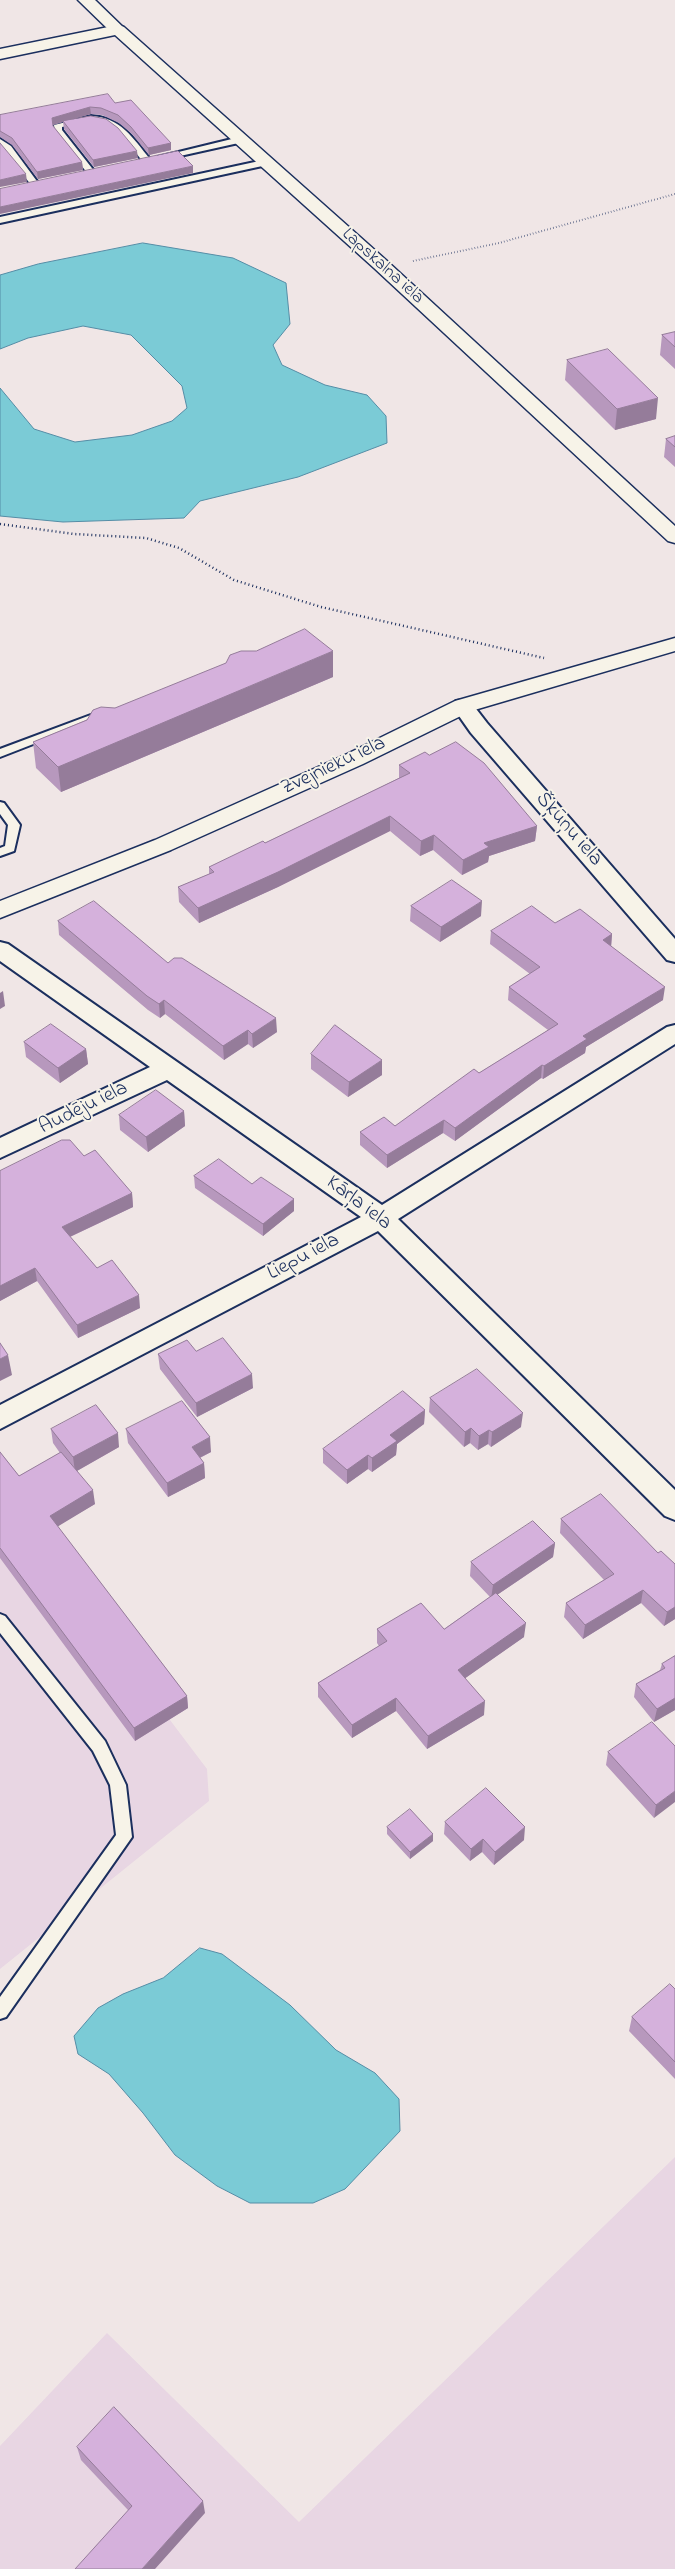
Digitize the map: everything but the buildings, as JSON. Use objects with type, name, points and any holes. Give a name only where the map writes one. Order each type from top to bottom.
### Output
[{"type":"main road","name":"Lapskalna iela","points":[[86,0],[264,163],[380,264],[675,537]]},
{"type":"main road","points":[[0,54],[118,30]]},
{"type":"main road","name":"Zvejnieku iela","points":[[0,910],[163,845],[355,759],[463,706],[675,644]]},
{"type":"street","name":"Šķūņu iela","points":[[463,706],[479,728],[675,954]]},
{"type":"street","name":"Kārļa iela","points":[[0,950],[381,1218],[675,1508]]},
{"type":"street","name":"Liepu iela","points":[[0,1418],[381,1218],[675,1033]]},
{"type":"street","name":"Audēju iela","points":[[0,1149],[168,1069]]},
{"type":"lane","points":[[91,172],[58,130],[58,125],[99,118],[111,120],[147,161]]},
{"type":"lane","points":[[138,163],[240,140]]},
{"type":"lane","points":[[0,142],[8,148],[35,184]]},
{"type":"lane","points":[[0,220],[264,163]]},
{"type":"lane","points":[[82,174],[100,170]]},
{"type":"lane","points":[[0,753],[112,710]]},
{"type":"lane","points":[[0,806],[14,825],[10,848],[0,852]]},
{"type":"lane","points":[[0,1621],[99,1746],[118,1784],[124,1837],[0,2011]]},
{"type":"path","points":[[380,264],[422,260],[468,251],[675,194]]},
{"type":"path","points":[[0,524],[74,534],[146,538],[179,548],[234,580],[312,604],[546,658]]},
{"type":"shaded area","points":[[0,1495],[207,1769],[209,1801],[0,1969]]},
{"type":"shaded area","points":[[675,2157],[675,2569],[0,2569],[0,2446],[107,2333],[299,2522]]},
{"type":"water","points":[[143,243],[233,258],[286,283],[290,324],[273,345],[282,365],[325,385],[367,395],[386,416],[387,443],[298,477],[200,501],[184,518],[63,522],[0,516],[0,388],[34,429],[75,442],[132,435],[172,421],[187,408],[182,386],[131,335],[83,326],[28,338],[0,349],[0,275],[38,264]]},
{"type":"water","points":[[200,1948],[222,1954],[290,2005],[336,2050],[375,2073],[399,2099],[400,2131],[345,2189],[313,2203],[250,2203],[217,2186],[175,2155],[143,2113],[109,2074],[78,2054],[74,2036],[98,2008],[123,1994],[163,1978]]}]
